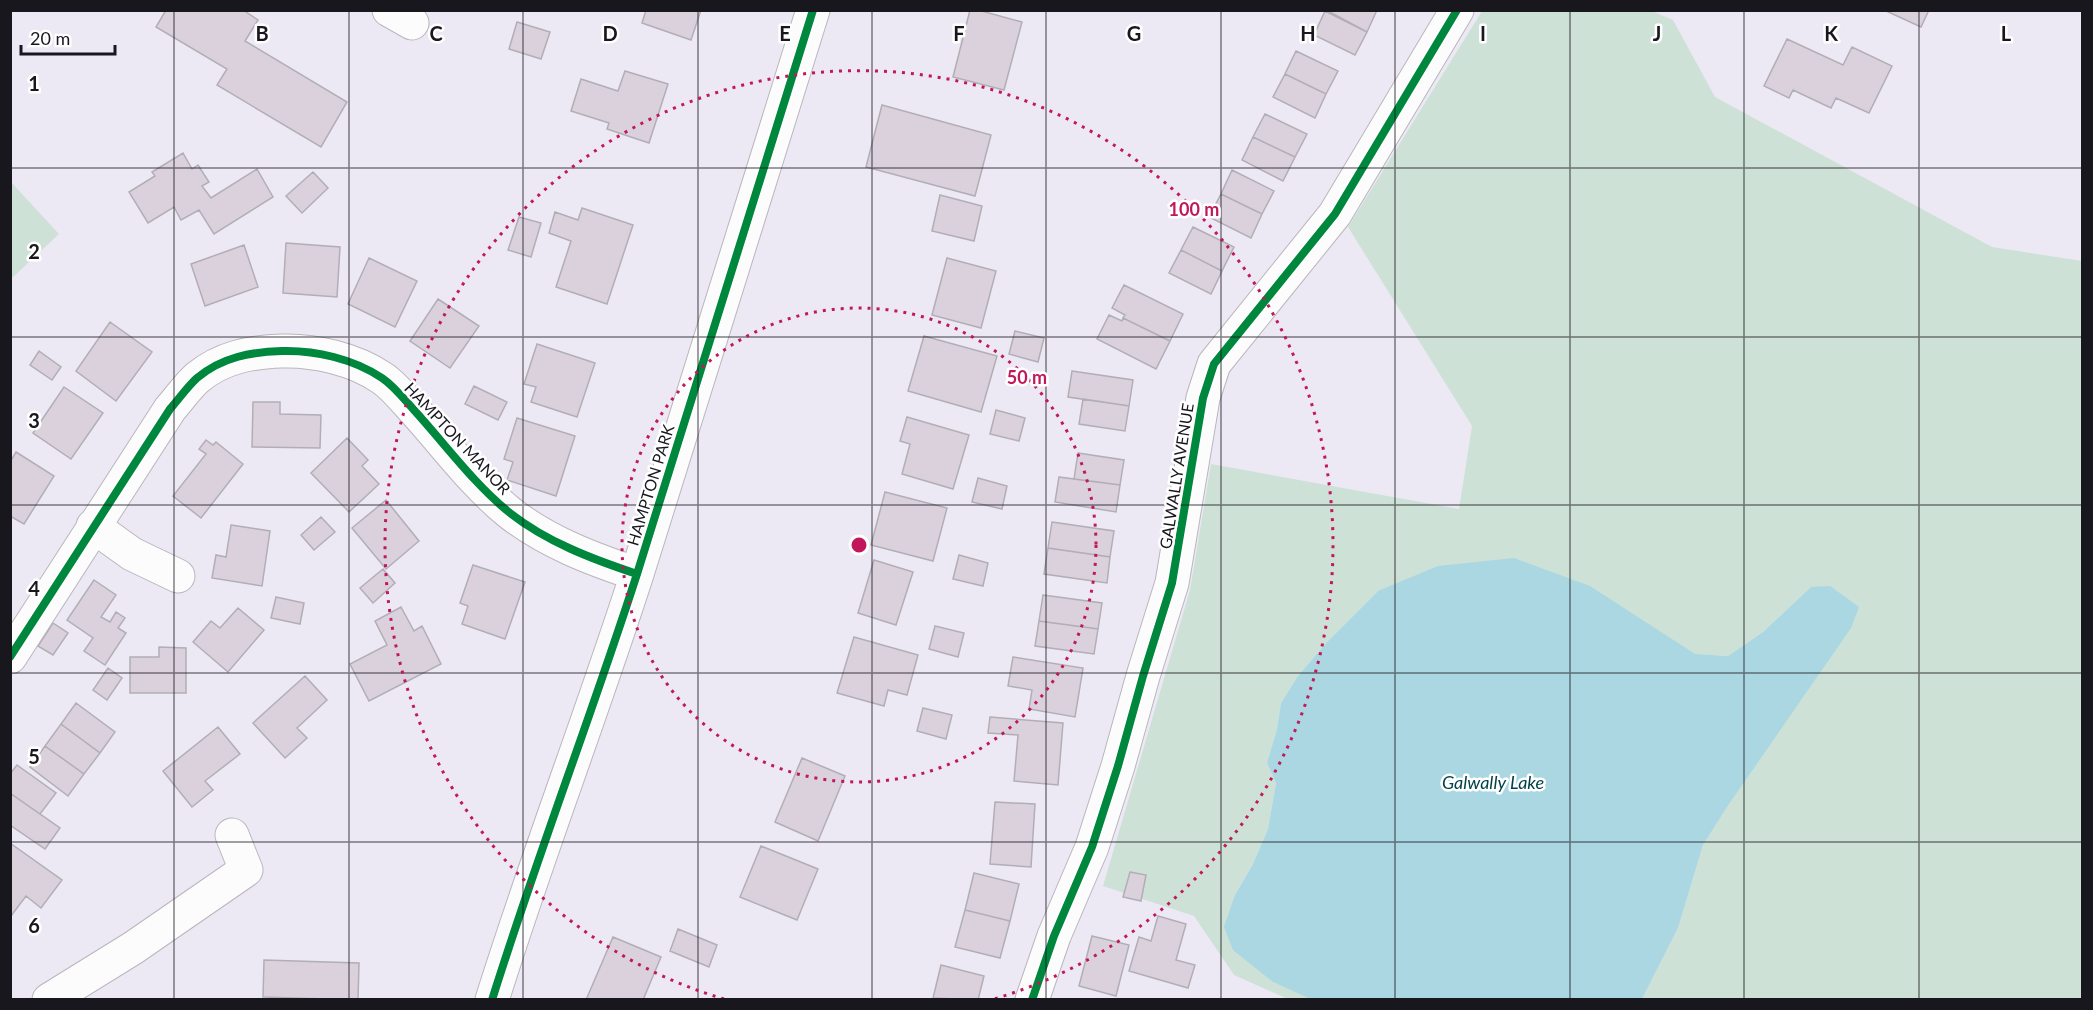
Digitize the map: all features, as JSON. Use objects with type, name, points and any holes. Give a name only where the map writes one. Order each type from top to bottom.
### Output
[{"type":"street","name":"HAMPTON PARK","points":[[492,999],[522,905],[579,747],[637,574],[813,10]]},
{"type":"street","name":"GALWALLY AVENUE","points":[[1032,999],[1054,936],[1092,847],[1172,583],[1203,398],[1214,364],[1335,214],[1457,10]]},
{"type":"street","name":"HAMPTON MANOR","points":[[10,657],[170,409],[197,378],[228,359],[256,352],[294,350],[328,356],[361,366],[384,379],[483,487],[510,512],[540,533],[575,551],[637,574]]},
{"type":"street","points":[[93,526],[132,554],[178,576]]},
{"type":"street","points":[[49,999],[133,948],[246,870],[232,835]]},
{"type":"green space","points":[[1482,11],[1652,11],[1673,20],[1715,97],[1992,247],[2082,261],[2082,999],[1642,999],[1678,928],[1703,845],[1729,804],[1811,587],[1763,632],[1728,656],[1694,654],[1666,637],[1378,591],[1327,642],[1298,676],[1281,703],[1277,729],[1267,763],[1276,783],[1268,829],[1253,864],[1235,895],[1273,982],[1313,999],[1288,999],[1234,975],[1194,916],[1103,886],[1190,590],[1211,464],[1459,509],[1472,426],[1348,227]]},
{"type":"green space","points":[[11,182],[59,234],[11,279]]},
{"type":"water","name":"Galwally Lake","points":[[1514,558],[1590,586],[1695,654],[1728,656],[1763,632],[1811,587],[1830,586],[1859,607],[1851,628],[1703,845],[1678,928],[1642,999],[1313,1000],[1273,982],[1233,950],[1224,927],[1235,895],[1253,864],[1268,829],[1276,783],[1267,763],[1277,729],[1281,703],[1298,676],[1327,642],[1378,591],[1438,566]]},
{"type":"building","points":[[166,10],[243,10],[258,20],[245,41],[347,102],[321,147],[217,85],[227,69],[156,27]]},
{"type":"building","points":[[646,10],[701,10],[691,40],[642,23]]},
{"type":"building","points":[[970,10],[1022,22],[1004,90],[953,77]]},
{"type":"building","points":[[1326,10],[1377,10],[1367,32]]},
{"type":"building","points":[[1884,10],[1929,10],[1921,27]]},
{"type":"building","points":[[1325,11],[1367,32],[1355,55],[1314,35]]},
{"type":"building","points":[[517,22],[550,32],[541,59],[509,49]]},
{"type":"building","points":[[1787,39],[1843,65],[1852,47],[1892,66],[1869,113],[1836,98],[1831,108],[1793,90],[1789,98],[1764,86]]},
{"type":"building","points":[[1296,51],[1338,71],[1326,94],[1285,74]]},
{"type":"building","points":[[625,71],[668,84],[649,143],[607,129],[609,123],[571,111],[581,79],[618,91]]},
{"type":"building","points":[[1285,74],[1326,94],[1315,118],[1273,97]]},
{"type":"building","points":[[882,105],[991,135],[975,196],[866,167]]},
{"type":"building","points":[[1265,114],[1307,134],[1295,157],[1253,137]]},
{"type":"building","points":[[1253,137],[1295,157],[1283,181],[1242,160]]},
{"type":"building","points":[[183,153],[192,169],[198,165],[209,182],[202,186],[211,198],[257,169],[273,197],[214,234],[199,210],[181,220],[174,207],[148,223],[129,192],[155,176],[152,172]]},
{"type":"building","points":[[1232,170],[1274,191],[1262,214],[1221,194]]},
{"type":"building","points":[[313,172],[328,188],[302,213],[286,196]]},
{"type":"building","points":[[1221,194],[1262,214],[1251,238],[1209,217]]},
{"type":"building","points":[[940,195],[982,206],[974,241],[932,231]]},
{"type":"building","points":[[582,208],[633,225],[607,304],[556,287],[571,241],[549,233],[555,212],[578,220]]},
{"type":"building","points":[[519,217],[541,223],[531,257],[508,250]]},
{"type":"building","points":[[1193,227],[1234,247],[1222,271],[1181,250]]},
{"type":"building","points":[[286,243],[340,247],[337,297],[283,293]]},
{"type":"building","points":[[244,245],[258,287],[205,306],[191,264]]},
{"type":"building","points":[[1181,250],[1222,271],[1211,294],[1169,273]]},
{"type":"building","points":[[369,258],[417,281],[395,327],[348,304]]},
{"type":"building","points":[[947,258],[996,271],[981,328],[932,315]]},
{"type":"building","points":[[1124,285],[1183,314],[1170,341],[1123,318],[1125,315],[1112,308]]},
{"type":"building","points":[[438,299],[479,326],[450,368],[410,341]]},
{"type":"building","points":[[1109,315],[1122,321],[1123,318],[1170,341],[1156,369],[1097,339]]},
{"type":"building","points":[[110,322],[152,352],[116,401],[76,371]]},
{"type":"building","points":[[1015,331],[1044,338],[1038,362],[1009,354]]},
{"type":"building","points":[[924,336],[997,356],[981,412],[908,391]]},
{"type":"building","points":[[537,344],[595,363],[577,417],[531,402],[536,387],[524,384]]},
{"type":"building","points":[[39,351],[61,367],[52,380],[30,365]]},
{"type":"building","points":[[1072,371],[1133,380],[1129,406],[1068,397]]},
{"type":"building","points":[[474,386],[507,402],[498,420],[465,404]]},
{"type":"building","points":[[64,387],[103,413],[71,459],[33,433]]},
{"type":"building","points":[[1083,399],[1129,406],[1125,431],[1079,424]]},
{"type":"building","points":[[253,402],[280,402],[280,414],[321,415],[320,448],[252,447]]},
{"type":"building","points":[[996,410],[1025,418],[1019,441],[990,434]]},
{"type":"building","points":[[907,417],[969,435],[953,489],[902,474],[910,444],[900,441]]},
{"type":"building","points":[[517,418],[575,436],[556,496],[507,480],[513,462],[504,459]]},
{"type":"building","points":[[347,438],[368,460],[362,466],[379,484],[349,512],[311,473]]},
{"type":"building","points":[[206,440],[213,445],[216,442],[243,464],[201,518],[173,496],[206,454],[199,449]]},
{"type":"building","points":[[16,452],[54,476],[24,524],[10,516],[10,462]]},
{"type":"building","points":[[1078,453],[1124,460],[1120,485],[1074,479]]},
{"type":"building","points":[[1059,477],[1120,485],[1116,512],[1055,502]]},
{"type":"building","points":[[978,478],[1007,486],[1002,509],[972,502]]},
{"type":"building","points":[[885,492],[947,508],[933,561],[871,545]]},
{"type":"building","points":[[386,500],[419,541],[386,569],[352,528]]},
{"type":"building","points":[[321,517],[335,532],[314,550],[301,535]]},
{"type":"building","points":[[1052,522],[1114,531],[1110,557],[1048,548]]},
{"type":"building","points":[[231,525],[270,531],[262,586],[212,578],[216,555],[226,557]]},
{"type":"building","points":[[1048,548],[1110,557],[1107,583],[1044,574]]},
{"type":"building","points":[[959,555],[988,563],[983,586],[953,579]]},
{"type":"building","points":[[874,560],[913,572],[896,625],[858,613]]},
{"type":"building","points":[[473,565],[525,582],[505,639],[462,624],[468,606],[460,603]]},
{"type":"building","points":[[383,569],[395,583],[373,603],[360,588]]},
{"type":"building","points":[[94,580],[116,595],[101,617],[110,622],[116,612],[125,618],[118,628],[126,633],[105,665],[84,651],[93,638],[67,620]]},
{"type":"building","points":[[1043,595],[1102,603],[1098,629],[1039,621]]},
{"type":"building","points":[[276,597],[304,603],[300,624],[271,618]]},
{"type":"building","points":[[401,607],[414,631],[422,626],[441,664],[369,701],[350,664],[387,645],[375,621]]},
{"type":"building","points":[[238,608],[264,630],[228,672],[193,642],[211,621],[220,628]]},
{"type":"building","points":[[1039,621],[1098,629],[1094,654],[1035,646]]},
{"type":"building","points":[[53,623],[68,633],[53,655],[38,646]]},
{"type":"building","points":[[935,626],[964,633],[958,657],[929,649]]},
{"type":"building","points":[[854,637],[918,655],[907,695],[888,690],[884,706],[837,693]]},
{"type":"building","points":[[159,647],[186,648],[186,693],[130,693],[130,657],[159,657]]},
{"type":"building","points":[[1013,657],[1083,668],[1075,717],[1029,709],[1032,690],[1008,686]]},
{"type":"building","points":[[108,668],[122,678],[107,700],[93,690]]},
{"type":"building","points":[[305,676],[327,700],[297,728],[307,738],[285,758],[253,723]]},
{"type":"building","points":[[76,703],[115,732],[100,753],[61,724]]},
{"type":"building","points":[[923,708],[952,715],[946,739],[917,731]]},
{"type":"building","points":[[990,717],[1063,723],[1058,785],[1014,781],[1018,735],[988,733]]},
{"type":"building","points":[[61,724],[100,753],[84,774],[45,746]]},
{"type":"building","points":[[218,727],[240,754],[205,781],[213,790],[192,807],[163,771]]},
{"type":"building","points":[[45,746],[84,774],[68,796],[30,767]]},
{"type":"building","points":[[802,758],[845,776],[818,841],[775,822]]},
{"type":"building","points":[[17,765],[56,793],[40,814],[10,793],[10,774]]},
{"type":"building","points":[[10,793],[60,828],[45,849],[10,825]]},
{"type":"building","points":[[995,802],[1035,804],[1031,867],[990,864]]},
{"type":"building","points":[[10,843],[62,880],[41,908],[26,896],[11,916]]},
{"type":"building","points":[[761,846],[818,869],[797,920],[740,897]]},
{"type":"building","points":[[1130,872],[1146,875],[1141,901],[1123,897]]},
{"type":"building","points":[[974,873],[1019,884],[1010,921],[965,910]]},
{"type":"building","points":[[965,910],[1010,921],[1000,958],[955,947]]},
{"type":"building","points":[[1158,916],[1186,924],[1176,960],[1195,965],[1188,988],[1129,971],[1139,937],[1151,941]]},
{"type":"building","points":[[678,929],[717,945],[709,967],[670,951]]},
{"type":"building","points":[[1092,936],[1129,945],[1116,996],[1079,986]]},
{"type":"building","points":[[613,937],[661,957],[643,1000],[586,1000]]},
{"type":"building","points":[[264,960],[359,963],[358,1000],[263,997]]},
{"type":"building","points":[[941,965],[984,976],[978,1000],[933,998]]},
{"type":"cycle path","points":[[492,1000],[637,574],[813,10]]},
{"type":"cycle path","points":[[1032,1000],[1054,936],[1092,847],[1172,583],[1203,398],[1214,364],[1335,214],[1457,10]]},
{"type":"cycle path","points":[[10,657],[170,409],[193,382],[216,365],[237,357],[259,353],[295,351],[321,354],[371,371],[395,389],[472,477],[510,513],[539,533],[570,549],[637,574]]}]
